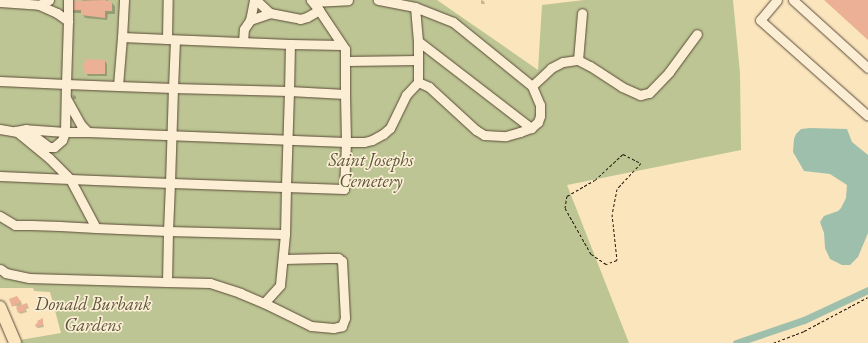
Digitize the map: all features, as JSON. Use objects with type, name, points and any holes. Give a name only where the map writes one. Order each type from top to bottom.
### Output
[{"type":"main road","points":[[0,307],[15,343]]},
{"type":"lane","points":[[39,5],[49,0]]},
{"type":"lane","points":[[0,128],[33,136],[49,147],[54,147],[62,140],[65,132],[68,0]]},
{"type":"lane","points":[[118,86],[124,0]]},
{"type":"lane","points":[[167,282],[173,88],[168,0]]},
{"type":"lane","points":[[243,42],[244,29],[250,20],[255,0],[270,13],[300,19],[308,17],[319,10]]},
{"type":"lane","points":[[312,1],[348,0]]},
{"type":"lane","points":[[378,0],[415,7],[453,22],[532,86],[540,104],[540,116],[538,122],[531,128],[506,136],[484,135],[429,87],[418,82]]},
{"type":"lane","points":[[777,0],[760,20],[868,116]]},
{"type":"lane","points":[[793,0],[868,68]]},
{"type":"lane","points":[[0,176],[344,189],[346,142],[345,49],[312,1]]},
{"type":"lane","points":[[0,2],[39,5],[57,13],[68,21]]},
{"type":"lane","points":[[16,131],[26,129],[65,132],[171,134],[346,142],[364,142],[372,140],[390,128],[406,95],[418,82],[418,41],[415,7]]},
{"type":"lane","points":[[250,20],[270,13]]},
{"type":"lane","points":[[578,60],[582,13]]},
{"type":"lane","points":[[532,86],[551,68],[563,62],[578,60],[622,87],[640,95],[649,92],[669,72],[697,34]]},
{"type":"lane","points":[[122,37],[342,45]]},
{"type":"lane","points":[[418,41],[531,128]]},
{"type":"lane","points":[[264,303],[280,285],[283,259],[290,44]]},
{"type":"lane","points":[[346,61],[418,60]]},
{"type":"lane","points":[[0,81],[345,94]]},
{"type":"lane","points":[[66,98],[81,125],[88,132]]},
{"type":"lane","points":[[16,131],[49,158],[70,179],[96,228]]},
{"type":"lane","points":[[0,216],[15,224],[168,231],[285,234]]},
{"type":"lane","points":[[0,269],[6,273],[29,278],[210,283],[264,303],[311,326],[333,328],[342,326],[345,322],[345,290],[342,261],[338,258],[283,259]]},
{"type":"path","points":[[623,154],[641,163],[617,189],[612,214],[617,260],[606,264],[591,254],[582,236],[573,225],[565,208],[567,196],[595,180],[623,154]]},
{"type":"path","points":[[772,343],[804,331],[868,297]]},
{"type":"green space","name":"Saint Josephs Cemetery","points":[[0,0],[437,0],[538,70],[542,5],[584,0],[733,0],[740,73],[741,150],[567,185],[629,343],[22,343],[20,340],[61,333],[50,292],[34,291],[33,288],[0,288]]},
{"type":"shaded area","points":[[801,129],[847,129],[852,142],[868,155],[868,233],[858,257],[850,265],[842,265],[830,259],[825,248],[824,233],[820,222],[824,216],[838,211],[841,208],[846,198],[847,185],[830,174],[804,171],[793,152],[796,134]]},
{"type":"building","points":[[105,0],[112,2],[112,11],[105,11],[105,18],[81,15],[81,10],[70,10],[70,1]]},
{"type":"building","points":[[824,0],[868,0],[868,40]]},
{"type":"building","points":[[86,59],[105,60],[105,74],[85,74],[83,63],[85,63]]},
{"type":"building","points":[[17,296],[21,302],[12,307],[9,299]]},
{"type":"building","points":[[27,303],[28,306],[25,308],[26,310],[18,313],[16,307]]},
{"type":"building","points":[[43,318],[43,325],[36,327],[35,325],[38,322],[37,321]]},
{"type":"waterway","points":[[736,343],[804,320],[868,290]]},
{"type":"park label","name":"Donald Burbank Gardens","points":[[93,315]]}]
